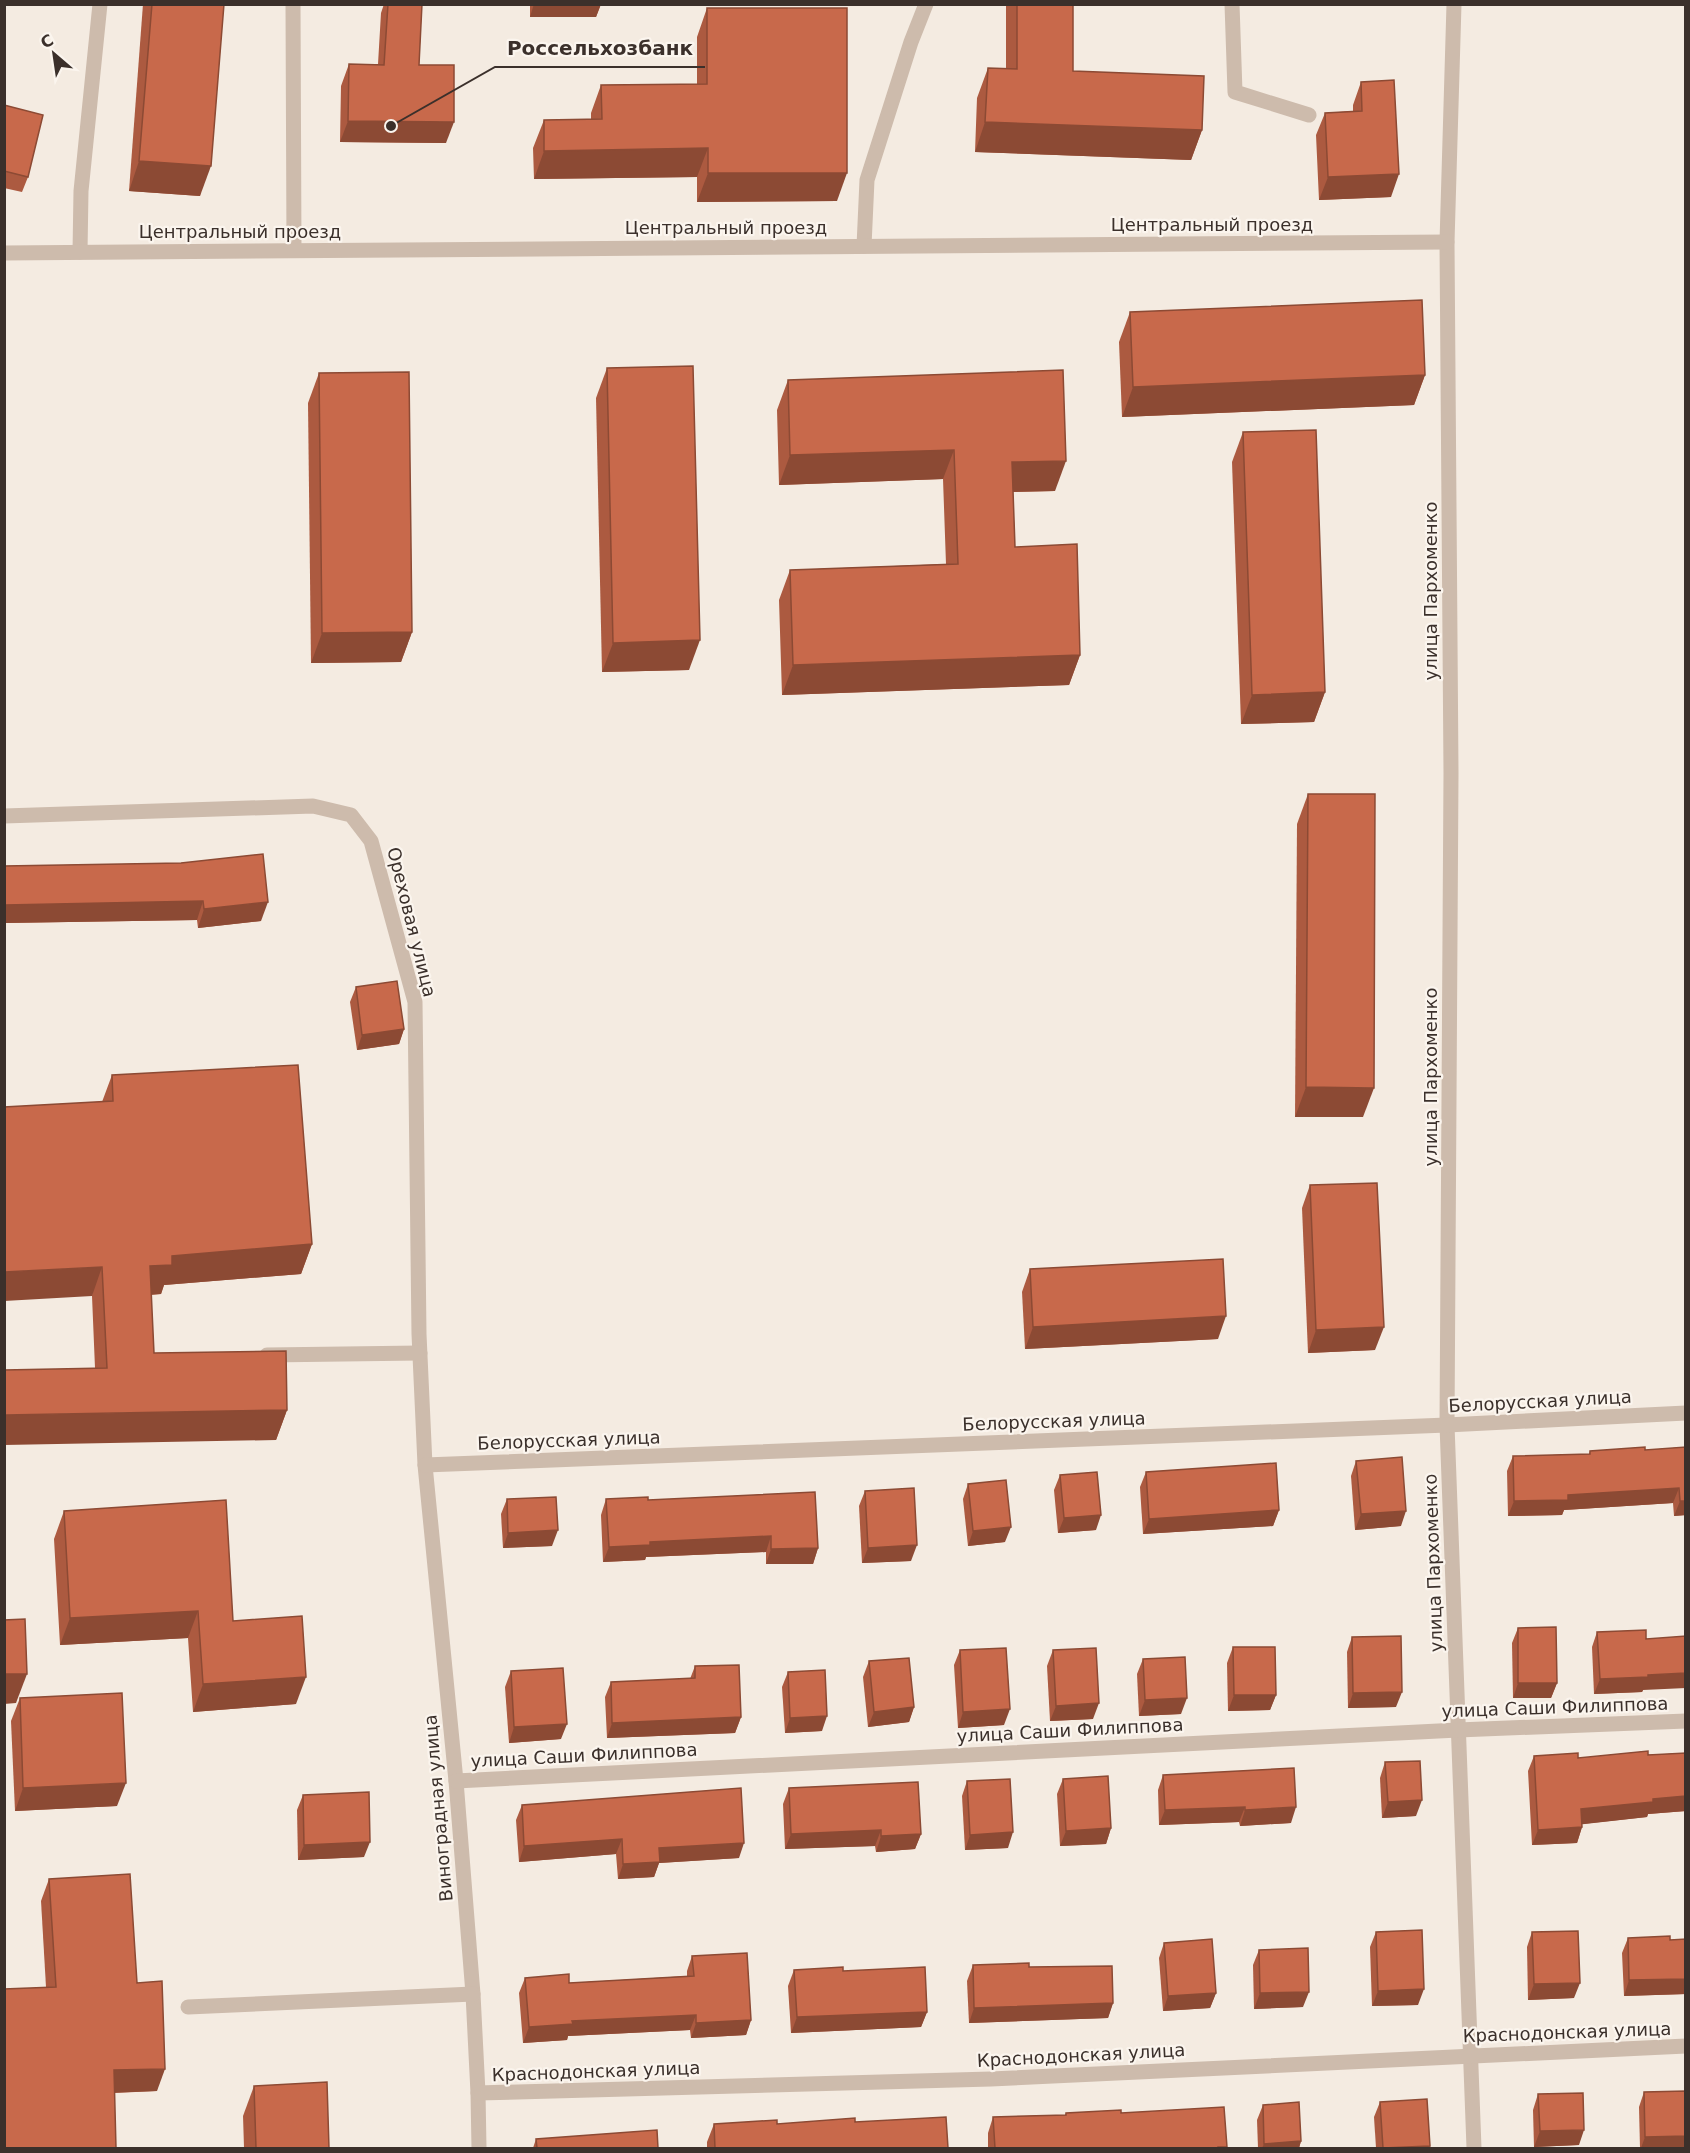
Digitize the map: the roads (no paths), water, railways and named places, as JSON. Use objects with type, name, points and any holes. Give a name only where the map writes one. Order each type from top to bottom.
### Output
[{"type":"street","points":[[80,252],[81,192],[100,4]]},
{"type":"street","points":[[293,4],[294,250]]},
{"type":"street","points":[[864,246],[867,180],[911,42],[926,4]]},
{"type":"street","points":[[1232,4],[1235,92],[1309,115]]},
{"type":"street","name":"улица Пархоменко","points":[[1454,4],[1447,242],[1451,761],[1448,1425],[1474,2148]]},
{"type":"street","name":"Центральный проезд","points":[[4,253],[1447,242]]},
{"type":"street","name":"Ореховая улица","points":[[4,816],[313,806],[351,815],[371,841],[415,1002],[420,1353],[424,1465]]},
{"type":"street","points":[[254,1356],[420,1353]]},
{"type":"street","name":"Белорусская улица","points":[[424,1465],[1448,1425],[1686,1413]]},
{"type":"street","name":"Виноградная улица","points":[[424,1465],[456,1781],[472,1994],[479,2148]]},
{"type":"street","name":"улица Саши Филиппова","points":[[456,1781],[1458,1730],[1686,1721]]},
{"type":"street","points":[[188,2007],[472,1994]]},
{"type":"street","name":"Краснодонская улица","points":[[478,2093],[991,2079],[1686,2046]]},
{"type":"place","name":"Россельхозбанк","points":[[391,126]]}]
